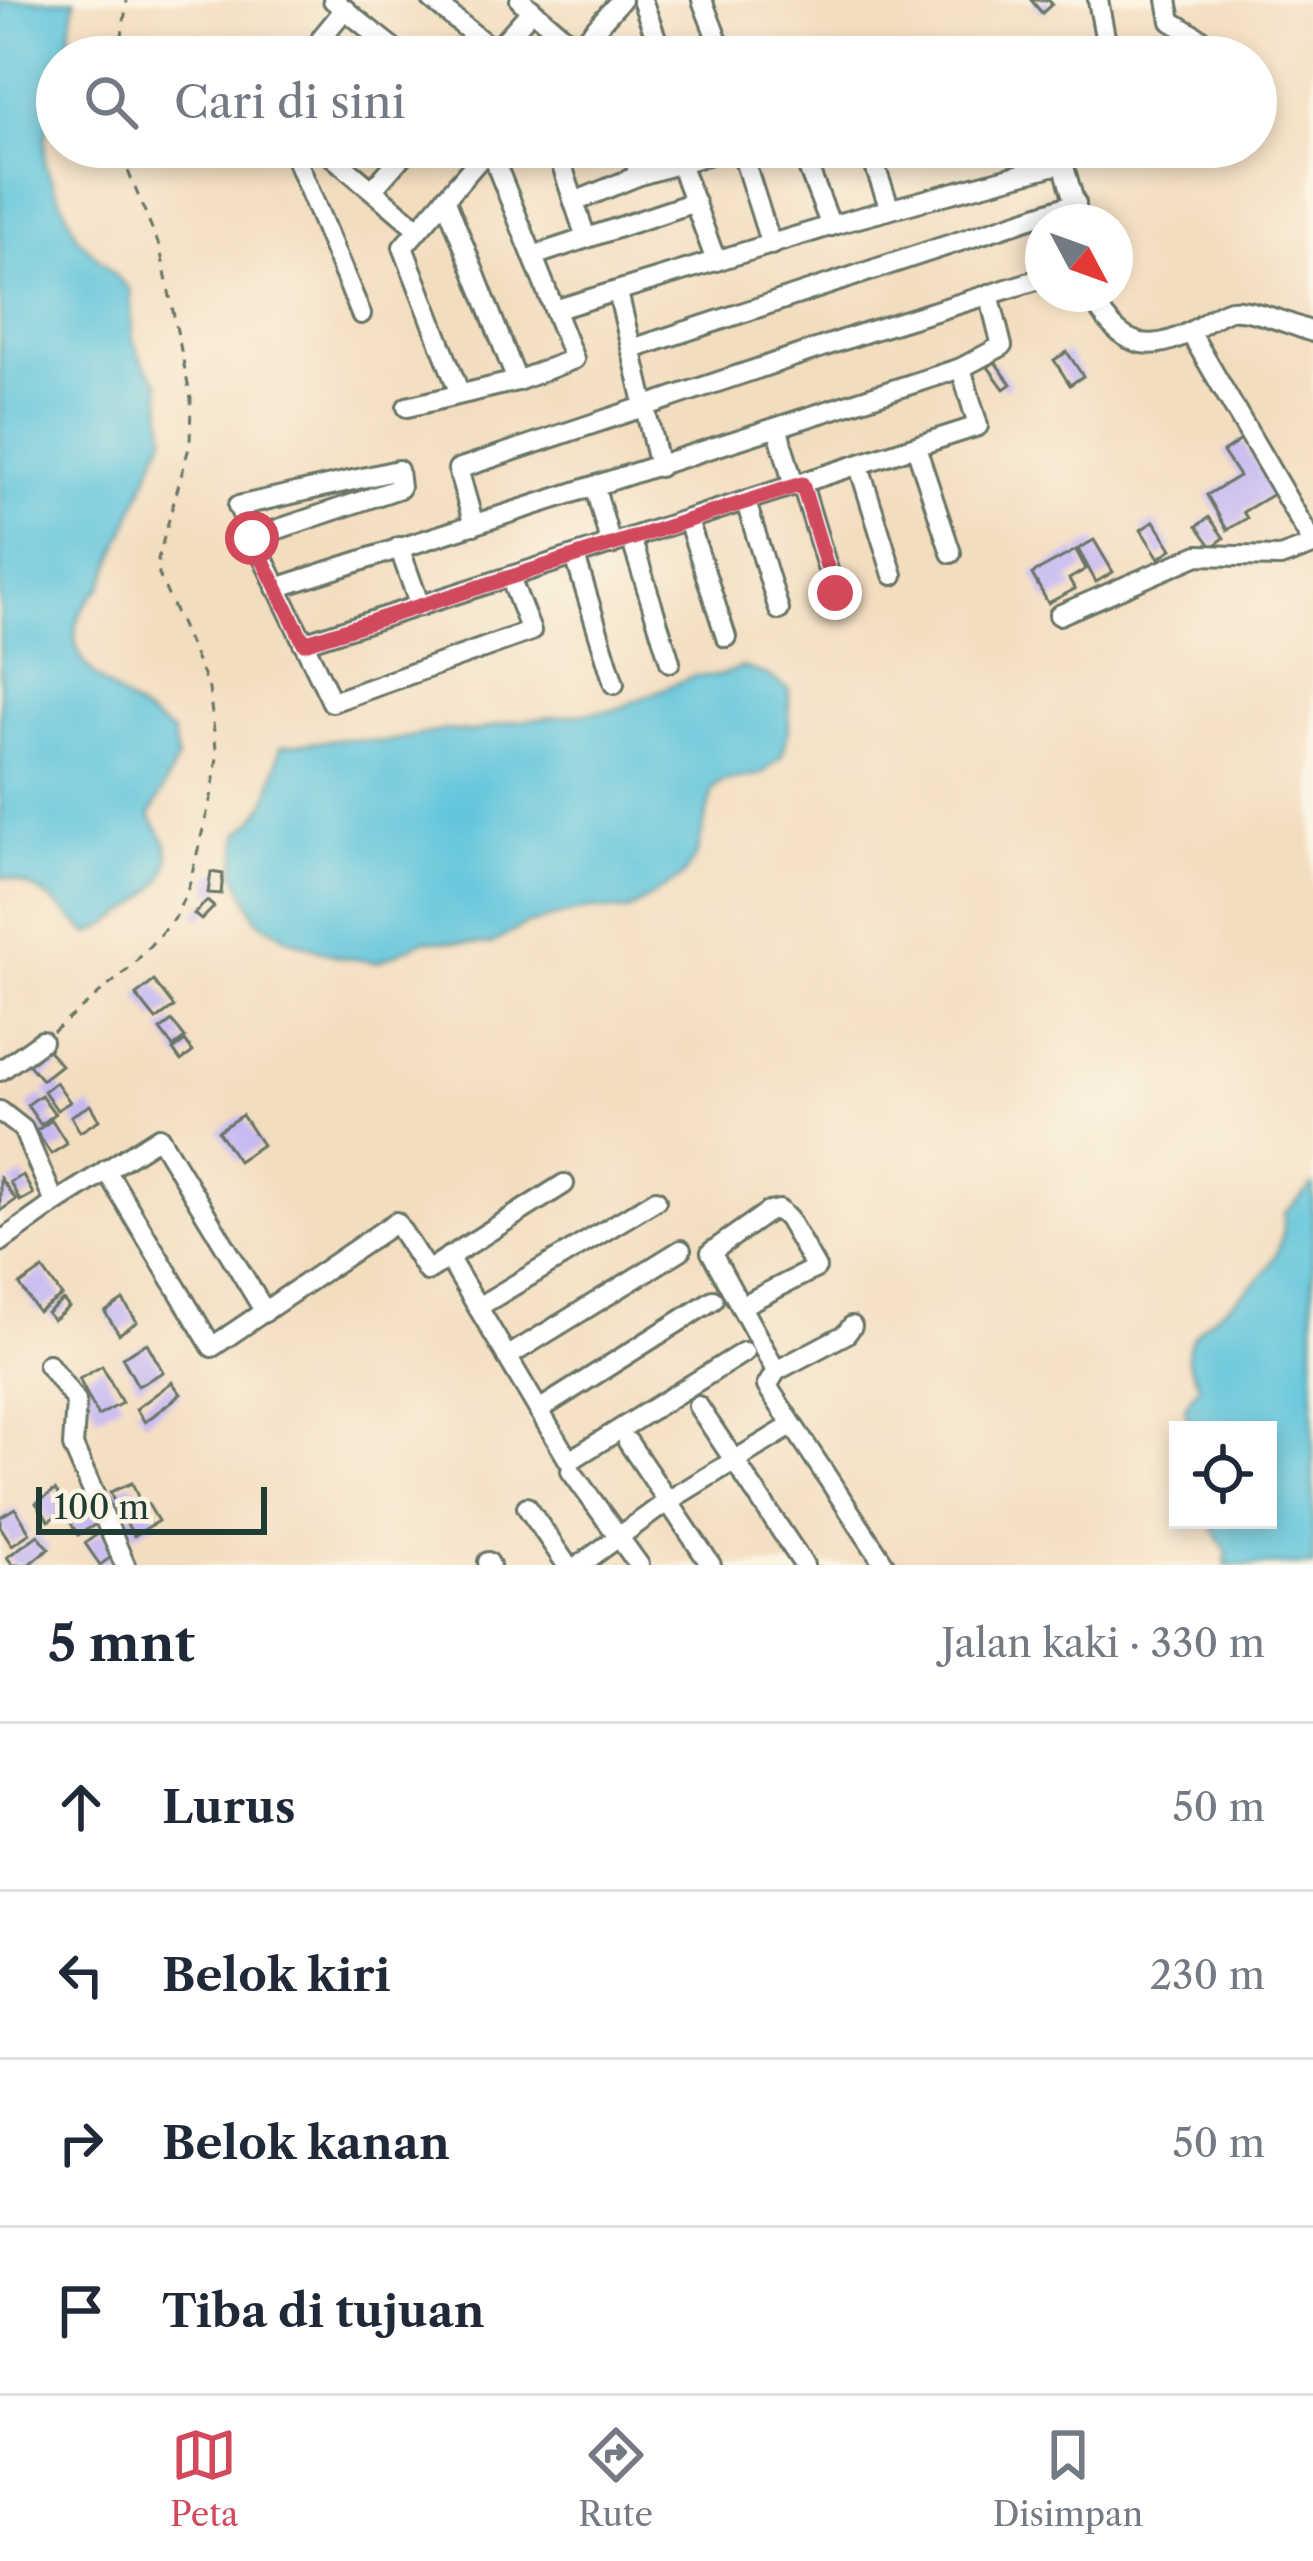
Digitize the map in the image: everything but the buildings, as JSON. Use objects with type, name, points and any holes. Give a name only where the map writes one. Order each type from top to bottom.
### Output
[{"type":"street","points":[[432,0],[472,36]]},
{"type":"street","points":[[589,36],[621,0]]},
{"type":"street","points":[[642,0],[655,36]]},
{"type":"street","points":[[1098,0],[1106,36]]},
{"type":"street","points":[[704,1],[716,36]]},
{"type":"street","points":[[323,36],[339,5],[378,36]]},
{"type":"street","points":[[504,36],[526,5],[557,36]]},
{"type":"street","points":[[1173,5],[1171,21],[1197,36]]},
{"type":"street","points":[[300,168],[361,314]]},
{"type":"street","points":[[348,168],[418,229]]},
{"type":"street","points":[[378,192],[395,168]]},
{"type":"street","points":[[403,247],[471,168]]},
{"type":"street","points":[[407,407],[518,381],[574,359],[498,168]]},
{"type":"street","points":[[563,168],[586,238]]},
{"type":"street","points":[[637,168],[640,176]]},
{"type":"street","points":[[574,202],[661,168]]},
{"type":"street","points":[[693,168],[695,202],[716,261]]},
{"type":"street","points":[[744,168],[771,244]]},
{"type":"street","points":[[808,168],[831,226]]},
{"type":"street","points":[[875,168],[890,209]]},
{"type":"street","points":[[554,310],[831,226],[1044,168]]},
{"type":"street","points":[[1065,168],[1076,204]]},
{"type":"street","points":[[378,192],[460,394]]},
{"type":"street","points":[[445,198],[518,381]]},
{"type":"street","points":[[533,256],[695,202]]},
{"type":"street","points":[[632,350],[1025,228]]},
{"type":"street","points":[[474,525],[458,470],[1025,283]]},
{"type":"street","points":[[618,292],[659,467]]},
{"type":"street","points":[[276,588],[961,368],[1002,346],[989,294]]},
{"type":"street","points":[[1102,312],[1131,343],[1157,344],[1228,310],[1313,332]]},
{"type":"street","points":[[1059,615],[1198,555],[1280,557],[1313,544],[1190,332]]},
{"type":"street","points":[[304,643],[978,426],[961,368]]},
{"type":"street","points":[[778,430],[835,593]]},
{"type":"street","points":[[916,448],[951,553]]},
{"type":"street","points":[[859,466],[893,575]]},
{"type":"street","points":[[252,538],[400,488],[398,470],[238,506],[252,538],[332,702],[530,631],[510,577]]},
{"type":"street","points":[[595,488],[611,545]]},
{"type":"street","points":[[746,502],[779,610]]},
{"type":"street","points":[[688,520],[726,637]]},
{"type":"street","points":[[631,538],[670,662]]},
{"type":"street","points":[[399,548],[420,606]]},
{"type":"street","points":[[575,556],[614,684]]},
{"type":"street","points":[[0,1071],[42,1041]]},
{"type":"street","points":[[0,1111],[23,1129],[55,1203]]},
{"type":"street","points":[[0,1242],[159,1137],[265,1312]]},
{"type":"street","points":[[106,1170],[212,1347],[396,1222],[427,1271],[564,1184]]},
{"type":"street","points":[[478,1307],[656,1200]]},
{"type":"street","points":[[741,1306],[816,1268],[778,1210],[767,1212],[711,1252],[776,1372]]},
{"type":"street","points":[[507,1357],[681,1250]]},
{"type":"street","points":[[448,1257],[569,1461],[744,1352]]},
{"type":"street","points":[[538,1410],[712,1300]]},
{"type":"street","points":[[852,1326],[776,1372],[766,1387],[885,1565]]},
{"type":"street","points":[[48,1364],[76,1401],[73,1446],[125,1565]]},
{"type":"street","points":[[698,1406],[804,1565]]},
{"type":"street","points":[[580,1565],[668,1501],[791,1426]]},
{"type":"street","points":[[628,1442],[711,1565]]},
{"type":"street","points":[[572,1471],[639,1565]]},
{"type":"street","points":[[527,1507],[567,1565]]},
{"type":"path","points":[[122,36],[128,0]]},
{"type":"path","points":[[42,1041],[131,968],[176,916],[197,854],[217,758],[209,689],[159,575],[158,559],[190,444],[191,399],[160,248],[127,168]]},
{"type":"water","points":[[0,0],[75,0],[69,36],[36,36],[36,168],[46,168],[78,238],[130,290],[133,340],[143,363],[159,382],[165,434],[102,586],[82,610],[75,632],[79,652],[91,670],[173,733],[177,760],[150,816],[164,840],[167,868],[155,888],[121,916],[88,934],[49,898],[0,876]]},
{"type":"water","points":[[742,667],[768,675],[789,690],[789,730],[782,756],[762,774],[723,781],[713,788],[697,854],[683,876],[628,911],[589,909],[527,924],[491,944],[426,940],[378,962],[339,957],[288,939],[257,920],[235,872],[239,833],[264,805],[281,746],[346,739],[384,742],[615,710],[693,676],[718,676]]},
{"type":"water","points":[[1313,1185],[1313,1565],[1225,1565],[1227,1553],[1213,1529],[1277,1529],[1277,1421],[1187,1418],[1185,1406],[1200,1385],[1188,1359],[1191,1342],[1201,1327],[1270,1265],[1281,1242],[1284,1214]]},
{"type":"route","points":[[252,538],[304,643],[802,484],[835,593]]}]
